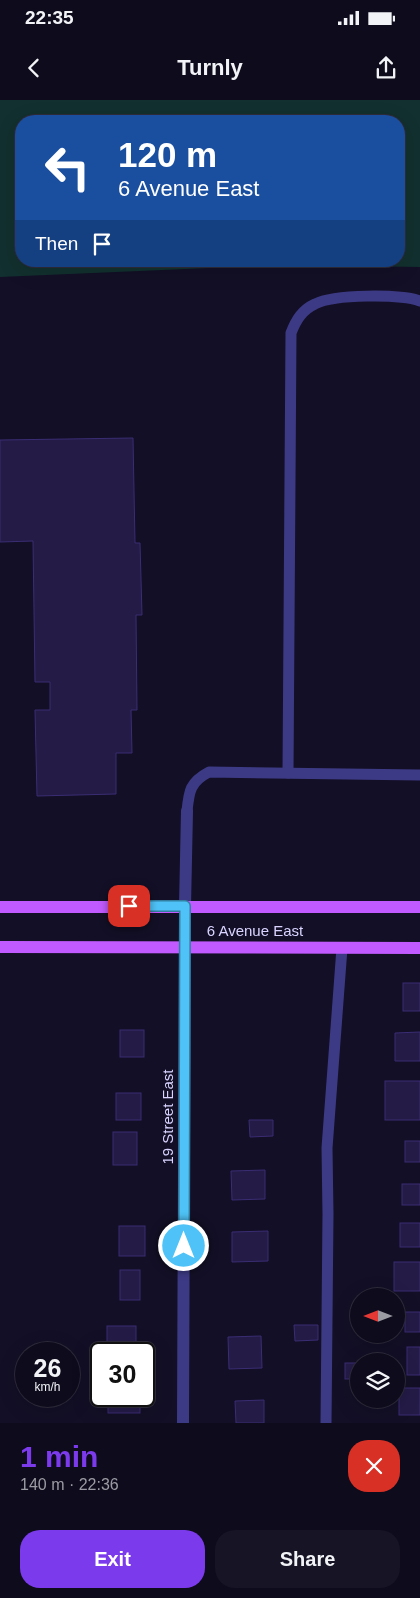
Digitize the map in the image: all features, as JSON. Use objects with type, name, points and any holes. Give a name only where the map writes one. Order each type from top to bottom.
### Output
[{"type":"main road","name":"6 Avenue East","points":[[0,907],[420,907]]},
{"type":"main road","name":"6 Avenue East","points":[[0,947],[420,948]]},
{"type":"street","name":"19 Street East","points":[[183,1423],[187,811]]},
{"type":"lane","points":[[288,773],[291,333],[295,322],[303,312],[316,303],[347,298],[394,296],[413,298],[420,301]]},
{"type":"lane","points":[[187,811],[191,787],[196,780],[209,772],[420,774]]},
{"type":"lane","points":[[326,1423],[327,1148],[342,948]]},
{"type":"green space","points":[[0,100],[420,100],[420,267],[405,267],[405,115],[15,115],[15,267],[235,267],[0,277]]},
{"type":"building","points":[[133,438],[135,543],[140,543],[142,615],[136,615],[137,710],[131,710],[132,753],[116,753],[116,794],[37,796],[35,710],[50,710],[50,682],[35,682],[33,541],[0,542],[0,440]]},
{"type":"building","points":[[403,983],[420,983],[420,1011],[403,1011]]},
{"type":"building","points":[[120,1030],[144,1030],[144,1057],[120,1057]]},
{"type":"building","points":[[420,1032],[420,1061],[395,1061],[395,1033]]},
{"type":"building","points":[[385,1081],[420,1081],[420,1120],[385,1120]]},
{"type":"building","points":[[116,1093],[141,1093],[141,1120],[116,1120]]},
{"type":"building","points":[[249,1120],[273,1120],[273,1136],[250,1137]]},
{"type":"building","points":[[113,1132],[137,1132],[137,1165],[113,1165]]},
{"type":"building","points":[[405,1141],[420,1141],[420,1162],[405,1162]]},
{"type":"building","points":[[265,1170],[265,1199],[232,1200],[231,1171]]},
{"type":"building","points":[[402,1184],[420,1184],[420,1205],[402,1205]]},
{"type":"building","points":[[400,1223],[420,1223],[420,1247],[400,1247]]},
{"type":"building","points":[[119,1226],[145,1226],[145,1256],[119,1256]]},
{"type":"building","points":[[268,1231],[268,1261],[232,1262],[232,1232]]},
{"type":"building","points":[[394,1262],[420,1262],[420,1291],[405,1291],[405,1288],[394,1288]]},
{"type":"building","points":[[120,1270],[140,1270],[140,1300],[120,1300]]},
{"type":"building","points":[[405,1312],[420,1312],[420,1332],[405,1332]]},
{"type":"building","points":[[294,1325],[318,1325],[318,1340],[295,1341]]},
{"type":"building","points":[[107,1326],[136,1326],[136,1342],[107,1342]]},
{"type":"building","points":[[261,1336],[262,1368],[229,1369],[228,1337]]},
{"type":"building","points":[[407,1347],[420,1347],[420,1375],[407,1375]]},
{"type":"building","points":[[345,1363],[350,1363],[350,1379],[345,1379]]},
{"type":"building","points":[[405,1388],[420,1388],[420,1415],[399,1415],[399,1408],[405,1408]]},
{"type":"building","points":[[264,1400],[264,1423],[236,1423],[235,1401]]},
{"type":"building","points":[[108,1407],[140,1407],[140,1413],[108,1413]]},
{"type":"route","points":[[129,906],[185,906],[184,1246]]}]
